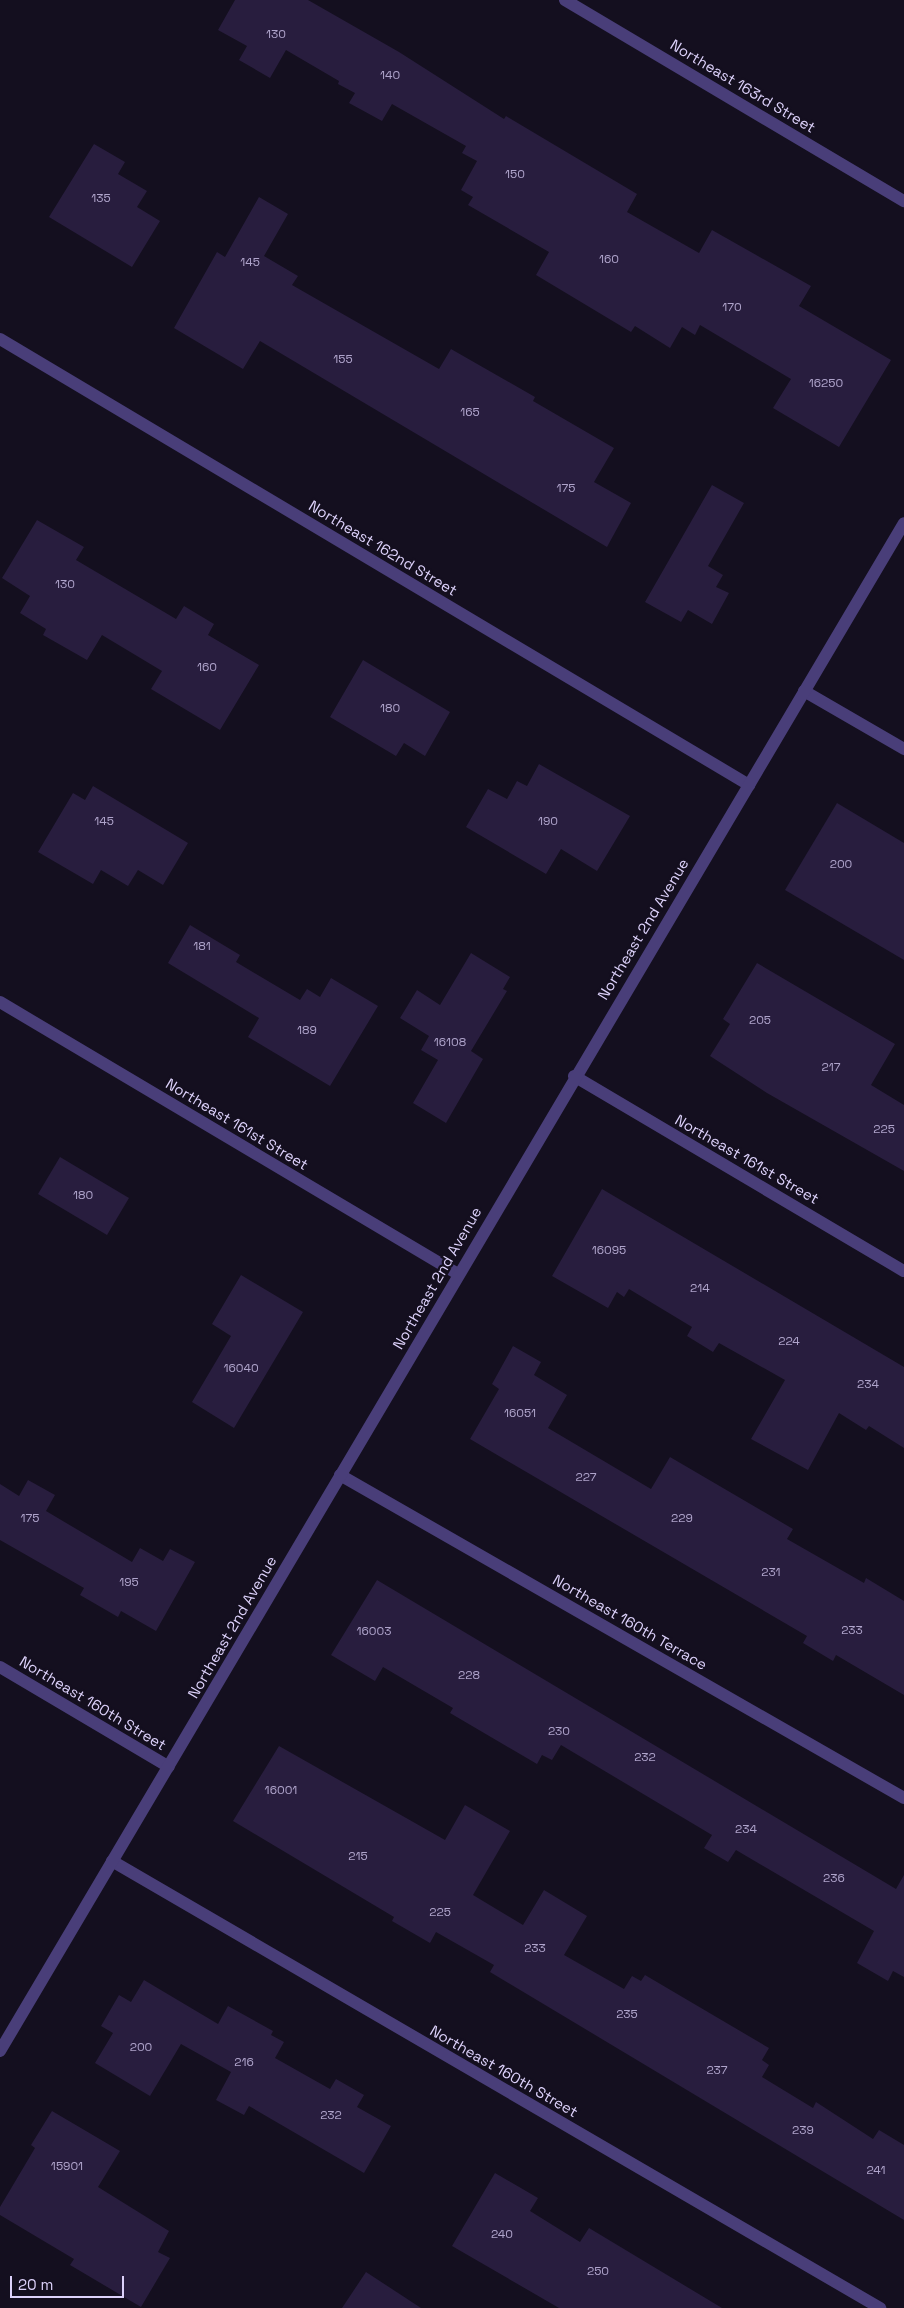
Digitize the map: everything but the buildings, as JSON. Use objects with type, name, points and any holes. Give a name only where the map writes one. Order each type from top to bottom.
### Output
[{"type":"street","name":"Northeast 163rd Street","points":[[565,0],[904,200]]},
{"type":"street","name":"Northeast 162nd Street","points":[[0,339],[749,785]]},
{"type":"street","name":"Northeast 2nd Avenue","points":[[0,2051],[169,1767],[574,1076],[904,523]]},
{"type":"street","points":[[804,691],[904,749]]},
{"type":"street","name":"Northeast 161st Street","points":[[0,1002],[458,1274]]},
{"type":"street","name":"Northeast 161st Street","points":[[574,1076],[904,1271]]},
{"type":"street","name":"Northeast 160th Terrace","points":[[340,1475],[904,1798]]},
{"type":"street","name":"Northeast 160th Street","points":[[0,1667],[169,1767]]},
{"type":"street","name":"Northeast 160th Street","points":[[112,1861],[880,2308]]}]
